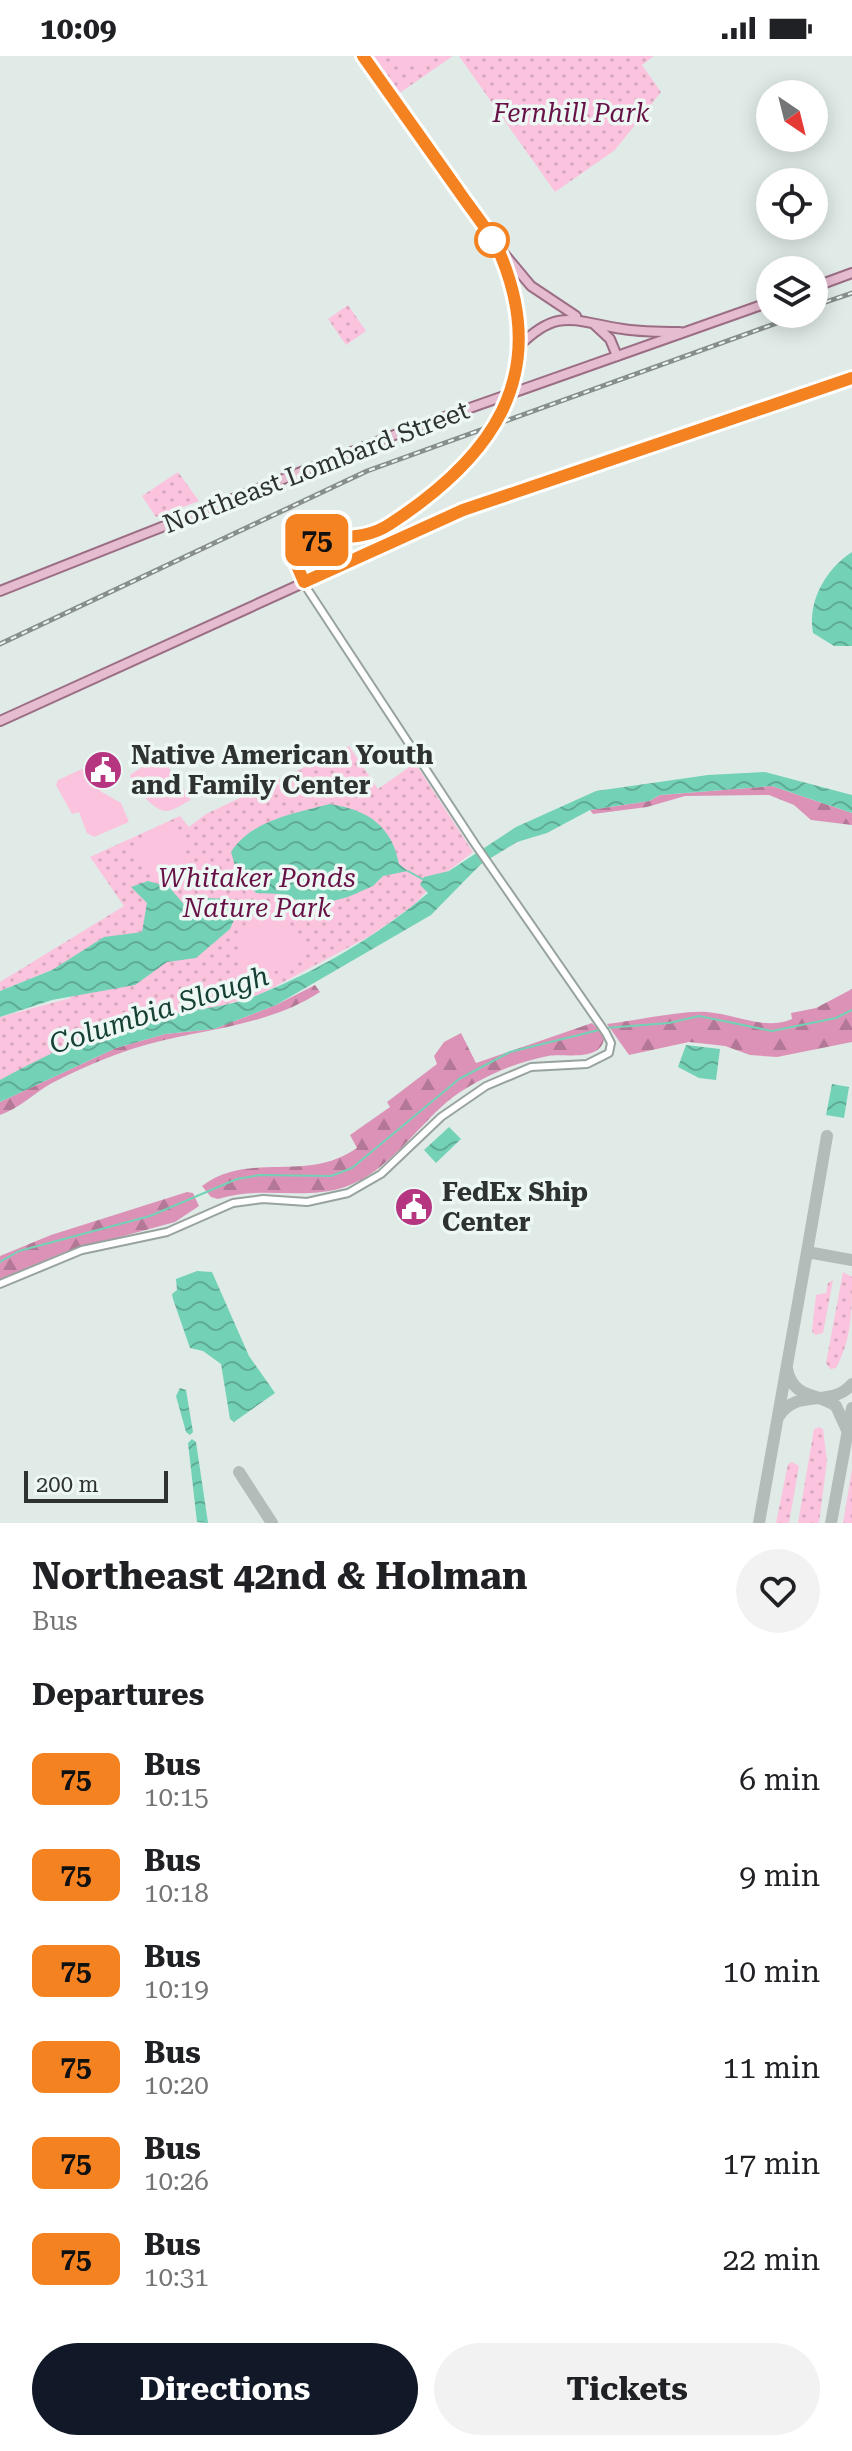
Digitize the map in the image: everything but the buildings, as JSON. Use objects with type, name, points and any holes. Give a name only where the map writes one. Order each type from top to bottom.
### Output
[{"type":"main road","points":[[495,243],[531,286],[605,333],[617,356]]},
{"type":"main road","points":[[828,282],[852,273]]},
{"type":"main road","name":"Northeast Lombard Street","points":[[0,591],[402,432],[756,307]]},
{"type":"main road","points":[[519,346],[551,321],[584,320],[621,329],[685,332]]},
{"type":"main road","points":[[0,721],[463,510],[852,378]]},
{"type":"street","points":[[363,56],[495,243],[515,298],[519,346]]},
{"type":"street","points":[[0,1284],[82,1250],[167,1232],[233,1203],[258,1199],[307,1202],[348,1193],[381,1174],[441,1117],[486,1086],[537,1065],[596,1061],[609,1053],[611,1047],[606,1033],[475,844],[304,582],[295,561],[303,545],[316,540],[365,536],[386,527],[417,505]]},
{"type":"green space","name":"Fernhill Park","points":[[371,56],[453,56],[398,94]]},
{"type":"green space","points":[[388,56],[414,59],[438,56],[413,66]]},
{"type":"green space","name":"Fernhill Park","points":[[459,56],[654,56],[642,65],[661,92],[615,150],[555,192]]},
{"type":"green space","points":[[348,305],[366,331],[346,345],[328,319]]},
{"type":"green space","points":[[178,472],[199,501],[156,517],[142,496]]},
{"type":"green space","name":"Whitaker Ponds Nature Park","points":[[349,746],[378,789],[415,763],[473,852],[439,878],[414,905],[370,936],[259,995],[203,1011],[160,1016],[91,1037],[0,1080],[0,1017],[71,998],[52,970],[0,991],[0,982],[124,906],[90,857],[180,816],[189,827],[206,814]]},
{"type":"green space","points":[[160,755],[191,800],[169,811],[150,803],[130,775]]},
{"type":"green space","points":[[84,768],[103,777],[100,791],[121,803],[129,822],[94,837],[87,833],[79,812],[72,814],[56,785],[58,780]]},
{"type":"green space","points":[[772,786],[852,813],[852,825],[811,820],[794,805],[769,795],[685,796],[647,807],[593,814],[590,810],[649,801],[660,795]]},
{"type":"green space","points":[[168,822],[180,832],[184,847],[180,866],[164,882],[136,850],[137,845]]},
{"type":"green space","points":[[273,907],[280,909],[306,951],[305,955],[248,986],[238,951],[243,928],[260,911]]},
{"type":"green space","points":[[315,985],[320,992],[275,1014],[228,1027],[156,1042],[101,1060],[52,1083],[0,1115],[0,1102],[116,1048],[165,1034],[214,1029],[276,1005]]},
{"type":"green space","points":[[852,989],[852,1042],[777,1057],[750,1055],[725,1046],[689,1042],[629,1055],[607,1024],[697,1012],[718,1013],[761,1023],[782,1022],[792,1019],[791,1013],[816,1008]]},
{"type":"green space","points":[[592,1023],[604,1035],[603,1044],[598,1050],[582,1055],[535,1059],[477,1082],[448,1101],[388,1161],[345,1187],[313,1193],[250,1193],[218,1199],[211,1197],[202,1186],[239,1170],[318,1164],[357,1148],[350,1135],[390,1107],[387,1102],[437,1064],[434,1056],[444,1042],[461,1033],[476,1063]]},
{"type":"green space","points":[[187,1192],[193,1193],[199,1206],[175,1222],[65,1252],[0,1279],[0,1256],[51,1235]]},
{"type":"green space","points":[[843,1272],[852,1277],[850,1324],[841,1357],[836,1368],[830,1369],[826,1363]]},
{"type":"green space","points":[[833,1280],[823,1333],[815,1335],[812,1331],[816,1295],[826,1293],[828,1283]]},
{"type":"green space","points":[[814,1429],[823,1429],[827,1461],[819,1523],[798,1523]]},
{"type":"green space","points":[[792,1462],[799,1466],[789,1523],[776,1523],[788,1464]]},
{"type":"green space","points":[[852,1469],[852,1523],[843,1523]]},
{"type":"water","points":[[852,552],[852,646],[834,646],[813,633],[813,609],[820,587],[834,567]]},
{"type":"water","points":[[765,772],[852,795],[852,813],[772,786],[660,795],[649,801],[590,810],[547,833],[517,842],[481,864],[431,915],[276,1005],[214,1029],[165,1034],[116,1048],[0,1102],[0,1080],[77,1042],[138,1021],[248,999],[326,963],[369,937],[428,893],[420,885],[424,877],[449,871],[516,827],[596,791],[708,775]]},
{"type":"water","points":[[330,804],[356,811],[376,822],[391,839],[399,864],[408,871],[383,876],[373,886],[348,897],[314,906],[280,894],[256,893],[236,869],[231,852],[240,841],[275,819]]},
{"type":"water","points":[[148,881],[169,887],[189,910],[207,898],[231,899],[238,911],[230,929],[196,958],[167,962],[135,985],[52,1000],[0,1017],[0,991],[52,970],[104,937],[142,932],[147,903],[131,887]]},
{"type":"water","points":[[686,1045],[720,1049],[716,1080],[699,1078],[678,1067]]},
{"type":"water","points":[[832,1084],[849,1087],[844,1118],[826,1115]]},
{"type":"water","points":[[449,1127],[461,1139],[436,1163],[424,1150]]},
{"type":"water","points":[[197,1271],[212,1272],[249,1356],[275,1393],[234,1422],[230,1419],[221,1364],[203,1351],[190,1348],[173,1299],[172,1294],[177,1290],[176,1279]]},
{"type":"water","points":[[180,1388],[186,1390],[193,1432],[190,1435],[186,1432],[176,1396]]},
{"type":"water","points":[[192,1439],[196,1442],[208,1523],[197,1522],[188,1443]]},
{"type":"waterway","points":[[408,871],[424,880]]},
{"type":"waterway","name":"Columbia Slough","points":[[605,1028],[669,1023],[699,1016],[772,1031],[836,1018],[852,1010]]},
{"type":"waterway","name":"Columbia Slough","points":[[0,1262],[19,1251],[150,1216],[237,1179],[260,1175],[331,1176],[352,1168],[459,1079],[510,1052],[599,1030]]},
{"type":"taxiway","points":[[807,1252],[827,1136]]},
{"type":"taxiway","points":[[759,1523],[807,1252],[852,1260]]},
{"type":"taxiway","points":[[787,1369],[790,1379],[800,1390],[836,1406],[847,1430]]},
{"type":"taxiway","points":[[779,1416],[795,1402],[834,1395],[852,1384]]},
{"type":"taxiway","points":[[831,1523],[852,1408]]},
{"type":"taxiway","points":[[239,1472],[272,1523]]},
{"type":"railway","points":[[828,301],[852,293]]},
{"type":"railway","points":[[0,644],[367,471],[763,328]]},
{"type":"bus line","name":"75","points":[[363,56],[495,243],[516,305],[518,356],[511,390],[499,420],[464,468],[432,495],[381,529],[365,536],[316,540],[303,545],[295,561],[304,582],[463,510],[852,378]]},
{"type":"place","name":"Native American Youth and Family Center","points":[[103,770]]},
{"type":"place","name":"FedEx Ship Center","points":[[414,1207]]}]
